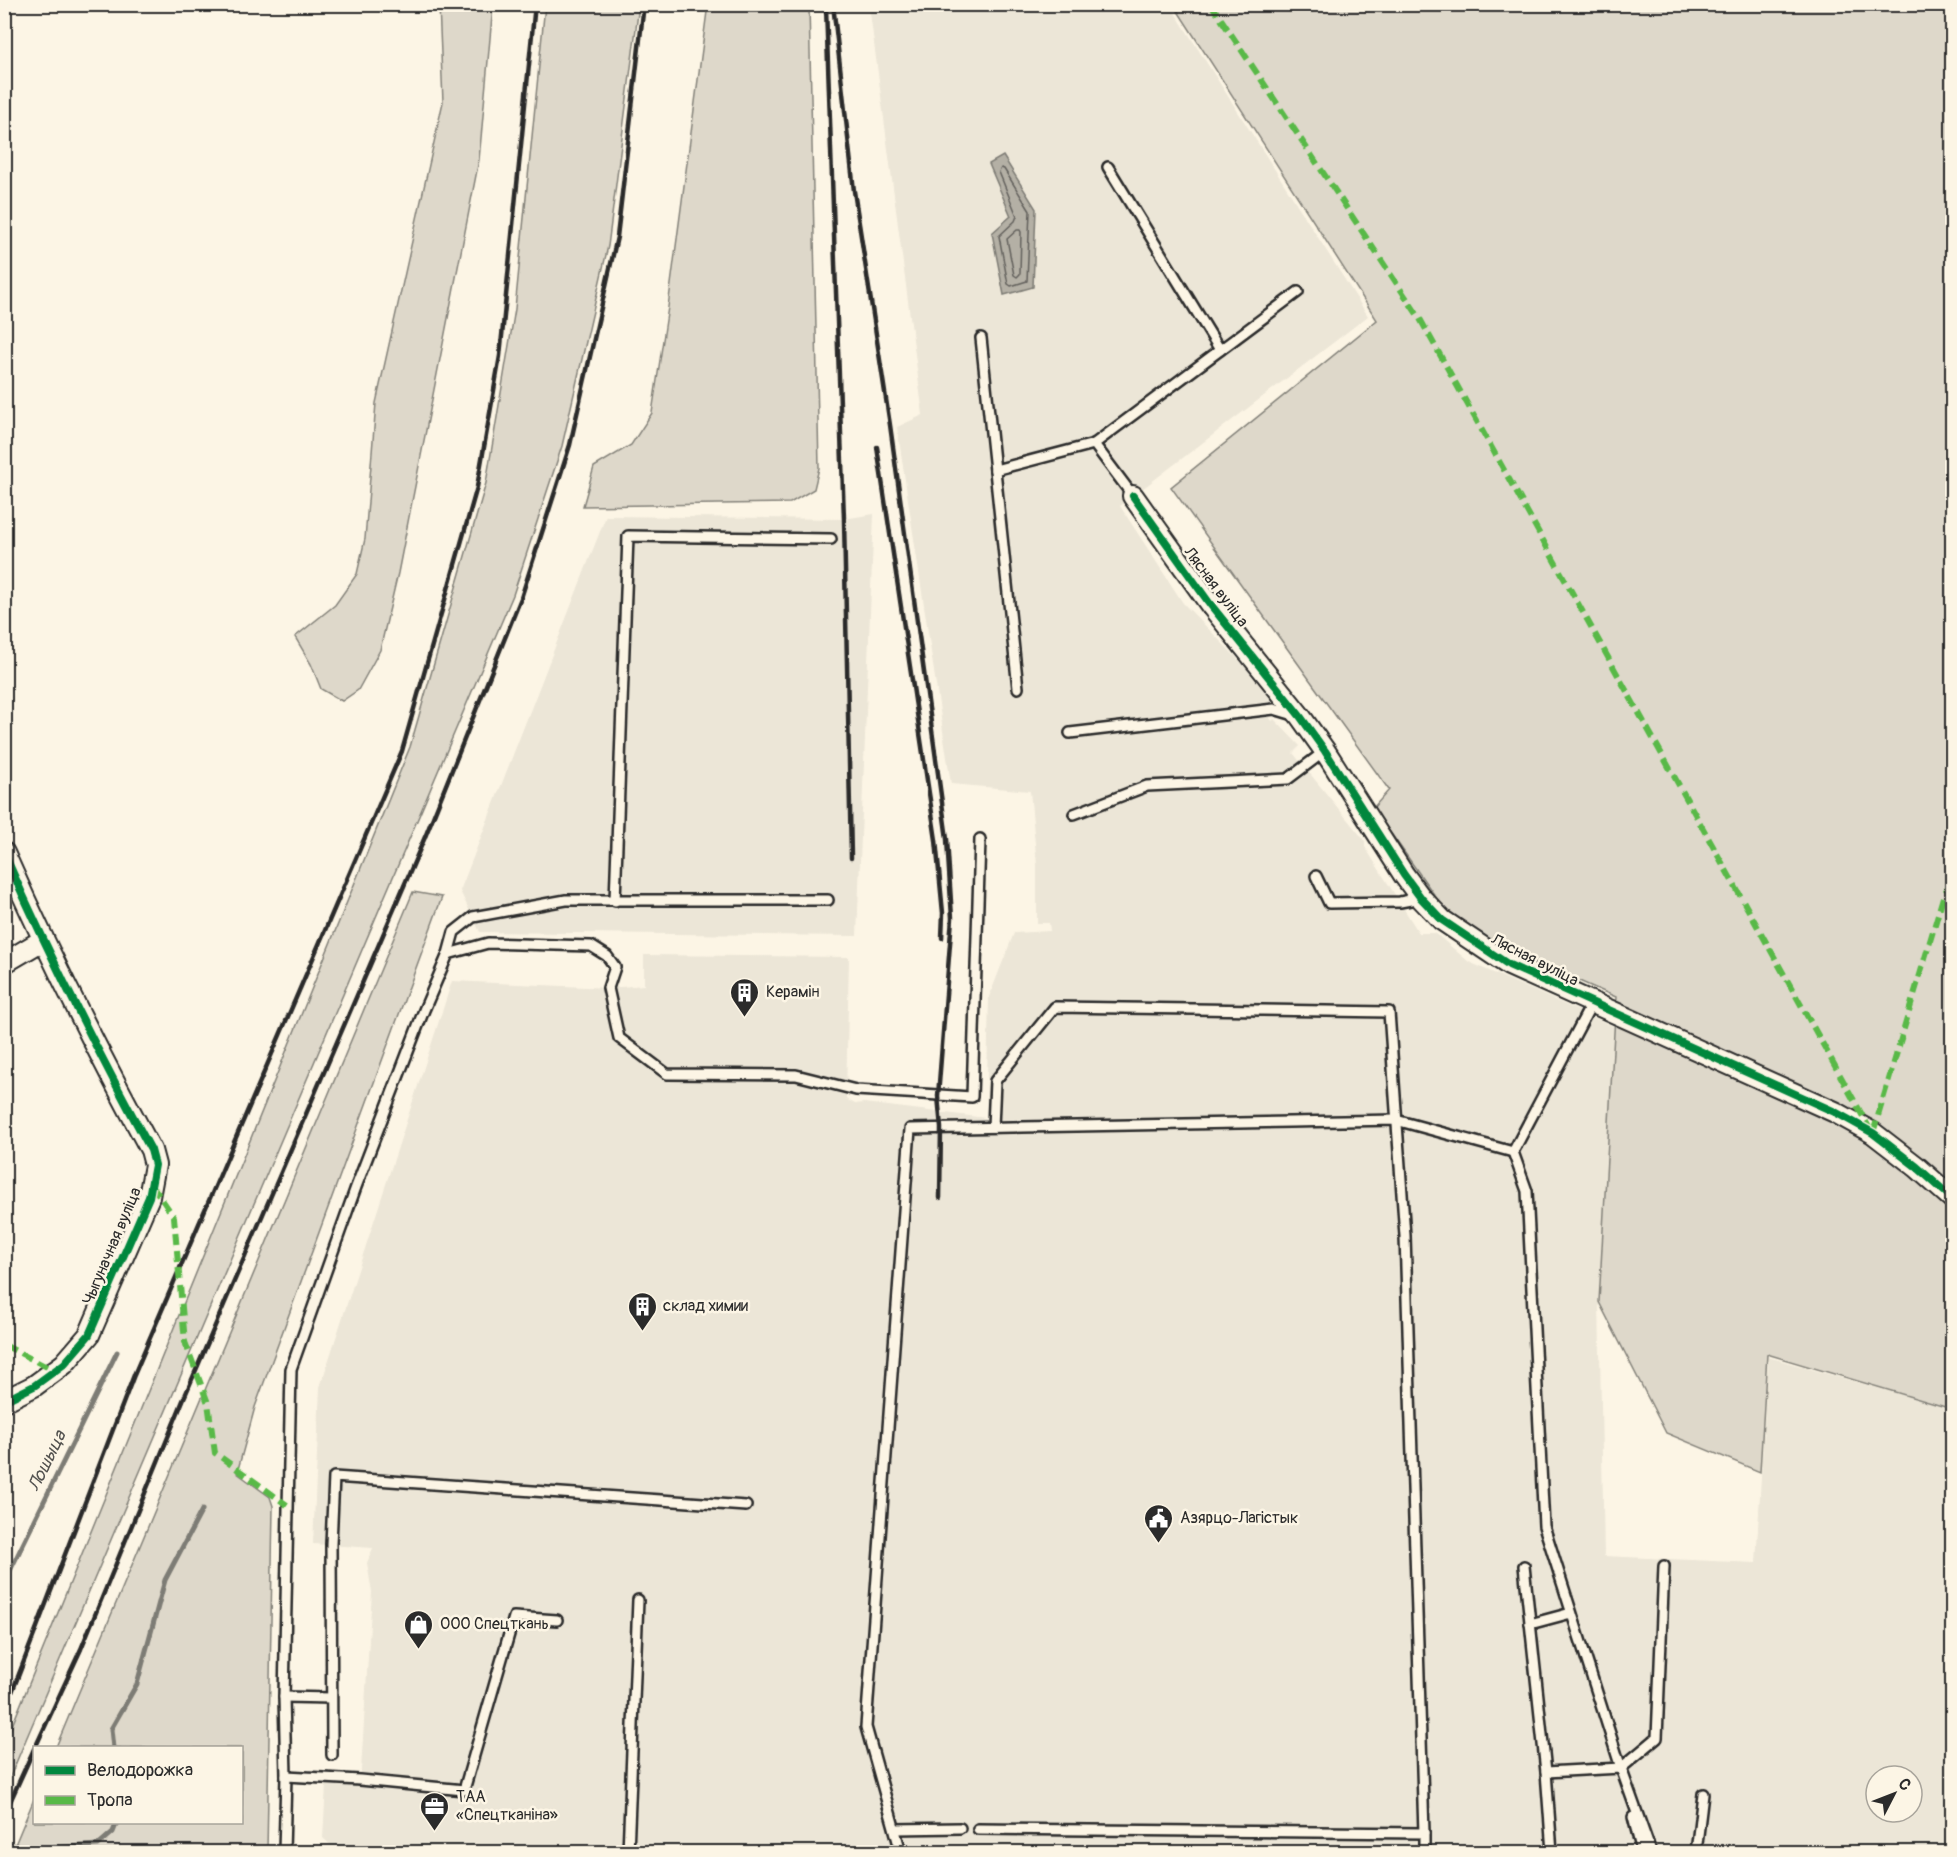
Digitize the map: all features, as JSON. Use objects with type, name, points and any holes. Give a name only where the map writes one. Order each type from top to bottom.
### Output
[{"type":"street","name":"Лясная вуліца","points":[[1133,496],[1210,604],[1300,716],[1404,875],[1421,898],[1442,920],[1509,965],[1835,1112],[1873,1133],[1953,1198]]},
{"type":"street","name":"Чыгуначная вуліца","points":[[4,854],[98,1052],[151,1150],[155,1165],[149,1197],[89,1335],[64,1364],[34,1386],[4,1401]]},
{"type":"street","points":[[4,963],[43,940]]},
{"type":"lane","points":[[1108,167],[1220,350]]},
{"type":"lane","points":[[995,470],[1094,444],[1298,292]]},
{"type":"lane","points":[[981,338],[1017,688]]},
{"type":"lane","points":[[1094,444],[1133,496]]},
{"type":"lane","points":[[615,901],[628,536],[831,539]]},
{"type":"lane","points":[[1070,733],[1274,709],[1300,716]]},
{"type":"lane","points":[[1074,814],[1147,786],[1288,779],[1325,751]]},
{"type":"lane","points":[[448,954],[488,943],[591,946],[607,956],[615,967],[609,988],[620,1038],[667,1074],[796,1075],[856,1090],[972,1096],[980,839]]},
{"type":"lane","points":[[1316,876],[1329,903],[1400,902],[1421,898]]},
{"type":"lane","points":[[284,1852],[286,1776],[284,1697],[291,1369],[356,1187],[448,954],[454,932],[473,917],[566,900],[828,900]]},
{"type":"lane","points":[[1592,1003],[1513,1152],[1527,1191],[1544,1526],[1621,1768],[1652,1852]]},
{"type":"lane","points":[[993,1127],[995,1081],[1055,1007],[1389,1012],[1405,1236],[1424,1852]]},
{"type":"lane","points":[[901,1852],[866,1727],[910,1129],[1396,1120],[1513,1152]]},
{"type":"lane","points":[[332,1755],[331,1545],[334,1477],[746,1506]]},
{"type":"lane","points":[[1524,1566],[1546,1772],[1552,1852]]},
{"type":"lane","points":[[1546,1772],[1621,1768],[1657,1738],[1664,1566]]},
{"type":"lane","points":[[628,1852],[638,1600]]},
{"type":"lane","points":[[1530,1624],[1571,1613]]},
{"type":"lane","points":[[286,1776],[360,1780],[464,1790],[514,1617],[557,1620]]},
{"type":"lane","points":[[284,1697],[331,1698]]},
{"type":"lane","points":[[1621,1768],[1642,1852]]},
{"type":"lane","points":[[1696,1852],[1703,1794]]},
{"type":"lane","points":[[895,1830],[960,1828]]},
{"type":"lane","points":[[978,1829],[1424,1833]]},
{"type":"shaded area","points":[[708,4],[809,5],[819,468],[814,489],[790,503],[583,506],[594,467],[631,445],[652,413]]},
{"type":"shaded area","points":[[439,5],[493,5],[479,160],[398,573],[380,650],[358,690],[342,701],[321,689],[311,664],[295,637],[335,605],[357,574],[365,539],[376,403],[443,102]]},
{"type":"shaded area","points":[[545,5],[639,5],[608,246],[562,446],[513,595],[7,1784],[5,1783],[5,1743],[410,747],[486,483],[515,309]]},
{"type":"shaded area","points":[[869,5],[1170,5],[1368,316],[1120,506],[1183,603],[1281,703],[1268,715],[1300,746],[1293,753],[1365,841],[1365,847],[1419,933],[1435,933],[1469,962],[1615,1027],[1599,1302],[1604,1556],[1756,1563],[1768,1357],[1952,1409],[1952,1852],[1385,1852],[1385,1850],[338,1852],[323,1838],[326,1785],[360,1786],[372,1592],[367,1563],[373,1548],[313,1544],[320,1387],[452,981],[609,988],[644,985],[644,955],[849,957],[846,1099],[855,1104],[864,1103],[986,1118],[989,997],[1014,933],[1050,931],[1049,923],[1037,923],[1037,865],[1030,791],[951,784],[897,427],[923,415]]},
{"type":"shaded area","points":[[1174,5],[1952,5],[1952,1409],[1767,1354],[1760,1472],[1666,1433],[1599,1302],[1616,997],[1485,940],[1445,910],[1373,808],[1389,790],[1171,487],[1377,320]]},
{"type":"shaded area","points":[[874,514],[857,936],[480,932],[460,891],[606,516],[844,519]]},
{"type":"shaded area","points":[[413,892],[442,897],[255,1407],[237,1473],[270,1497],[273,1506],[267,1852],[12,1852],[33,1801],[33,1824],[243,1824],[243,1746],[56,1746]]},
{"type":"water","points":[[1003,156],[1036,209],[1033,287],[1004,295],[992,233],[1011,216],[989,164]]},
{"type":"waterway","name":"Лошыца","points":[[4,1583],[117,1352]]},
{"type":"waterway","points":[[113,1746],[111,1729],[137,1684],[165,1580],[202,1510]]},
{"type":"waterway","points":[[4,1844],[38,1849],[98,1845],[113,1832],[116,1824]]},
{"type":"railway","points":[[4,1713],[134,1375],[402,751],[477,487],[500,356],[535,4]]},
{"type":"railway","points":[[36,1746],[81,1649],[184,1398],[425,837],[521,598],[570,445],[617,237],[644,4]]},
{"type":"railway","points":[[833,4],[854,191],[890,425],[947,839],[952,918],[938,1096],[941,1128],[940,1198]]},
{"type":"railway","points":[[826,7],[844,519],[851,858]]},
{"type":"railway","points":[[877,447],[936,840],[943,913],[942,938]]},
{"type":"railway","points":[[4,1815],[33,1751]]},
{"type":"marked path","points":[[1211,4],[1419,317],[1871,1131]]},
{"type":"marked path","points":[[1873,1133],[1944,894],[1952,882]]},
{"type":"marked path","points":[[152,1185],[174,1217],[185,1342],[208,1403],[215,1453],[287,1505]]},
{"type":"marked path","points":[[4,1345],[55,1371]]},
{"type":"cycle path","points":[[1133,496],[1210,604],[1300,716],[1404,875],[1421,898],[1442,920],[1509,965],[1835,1112],[1873,1133],[1952,1198]]},
{"type":"cycle path","points":[[4,853],[74,1003],[151,1150],[155,1165],[149,1197],[89,1335],[64,1364],[34,1386],[4,1401]]},
{"type":"place","name":"Керамін","points":[[745,1018]]},
{"type":"place","name":"склад химии","points":[[642,1332]]},
{"type":"place","name":"Азярцо-Лагістык","points":[[1159,1544]]},
{"type":"place","name":"ООО Спецткань","points":[[419,1650]]},
{"type":"place","name":"ТАА «Спецтканіна»","points":[[435,1832]]}]
